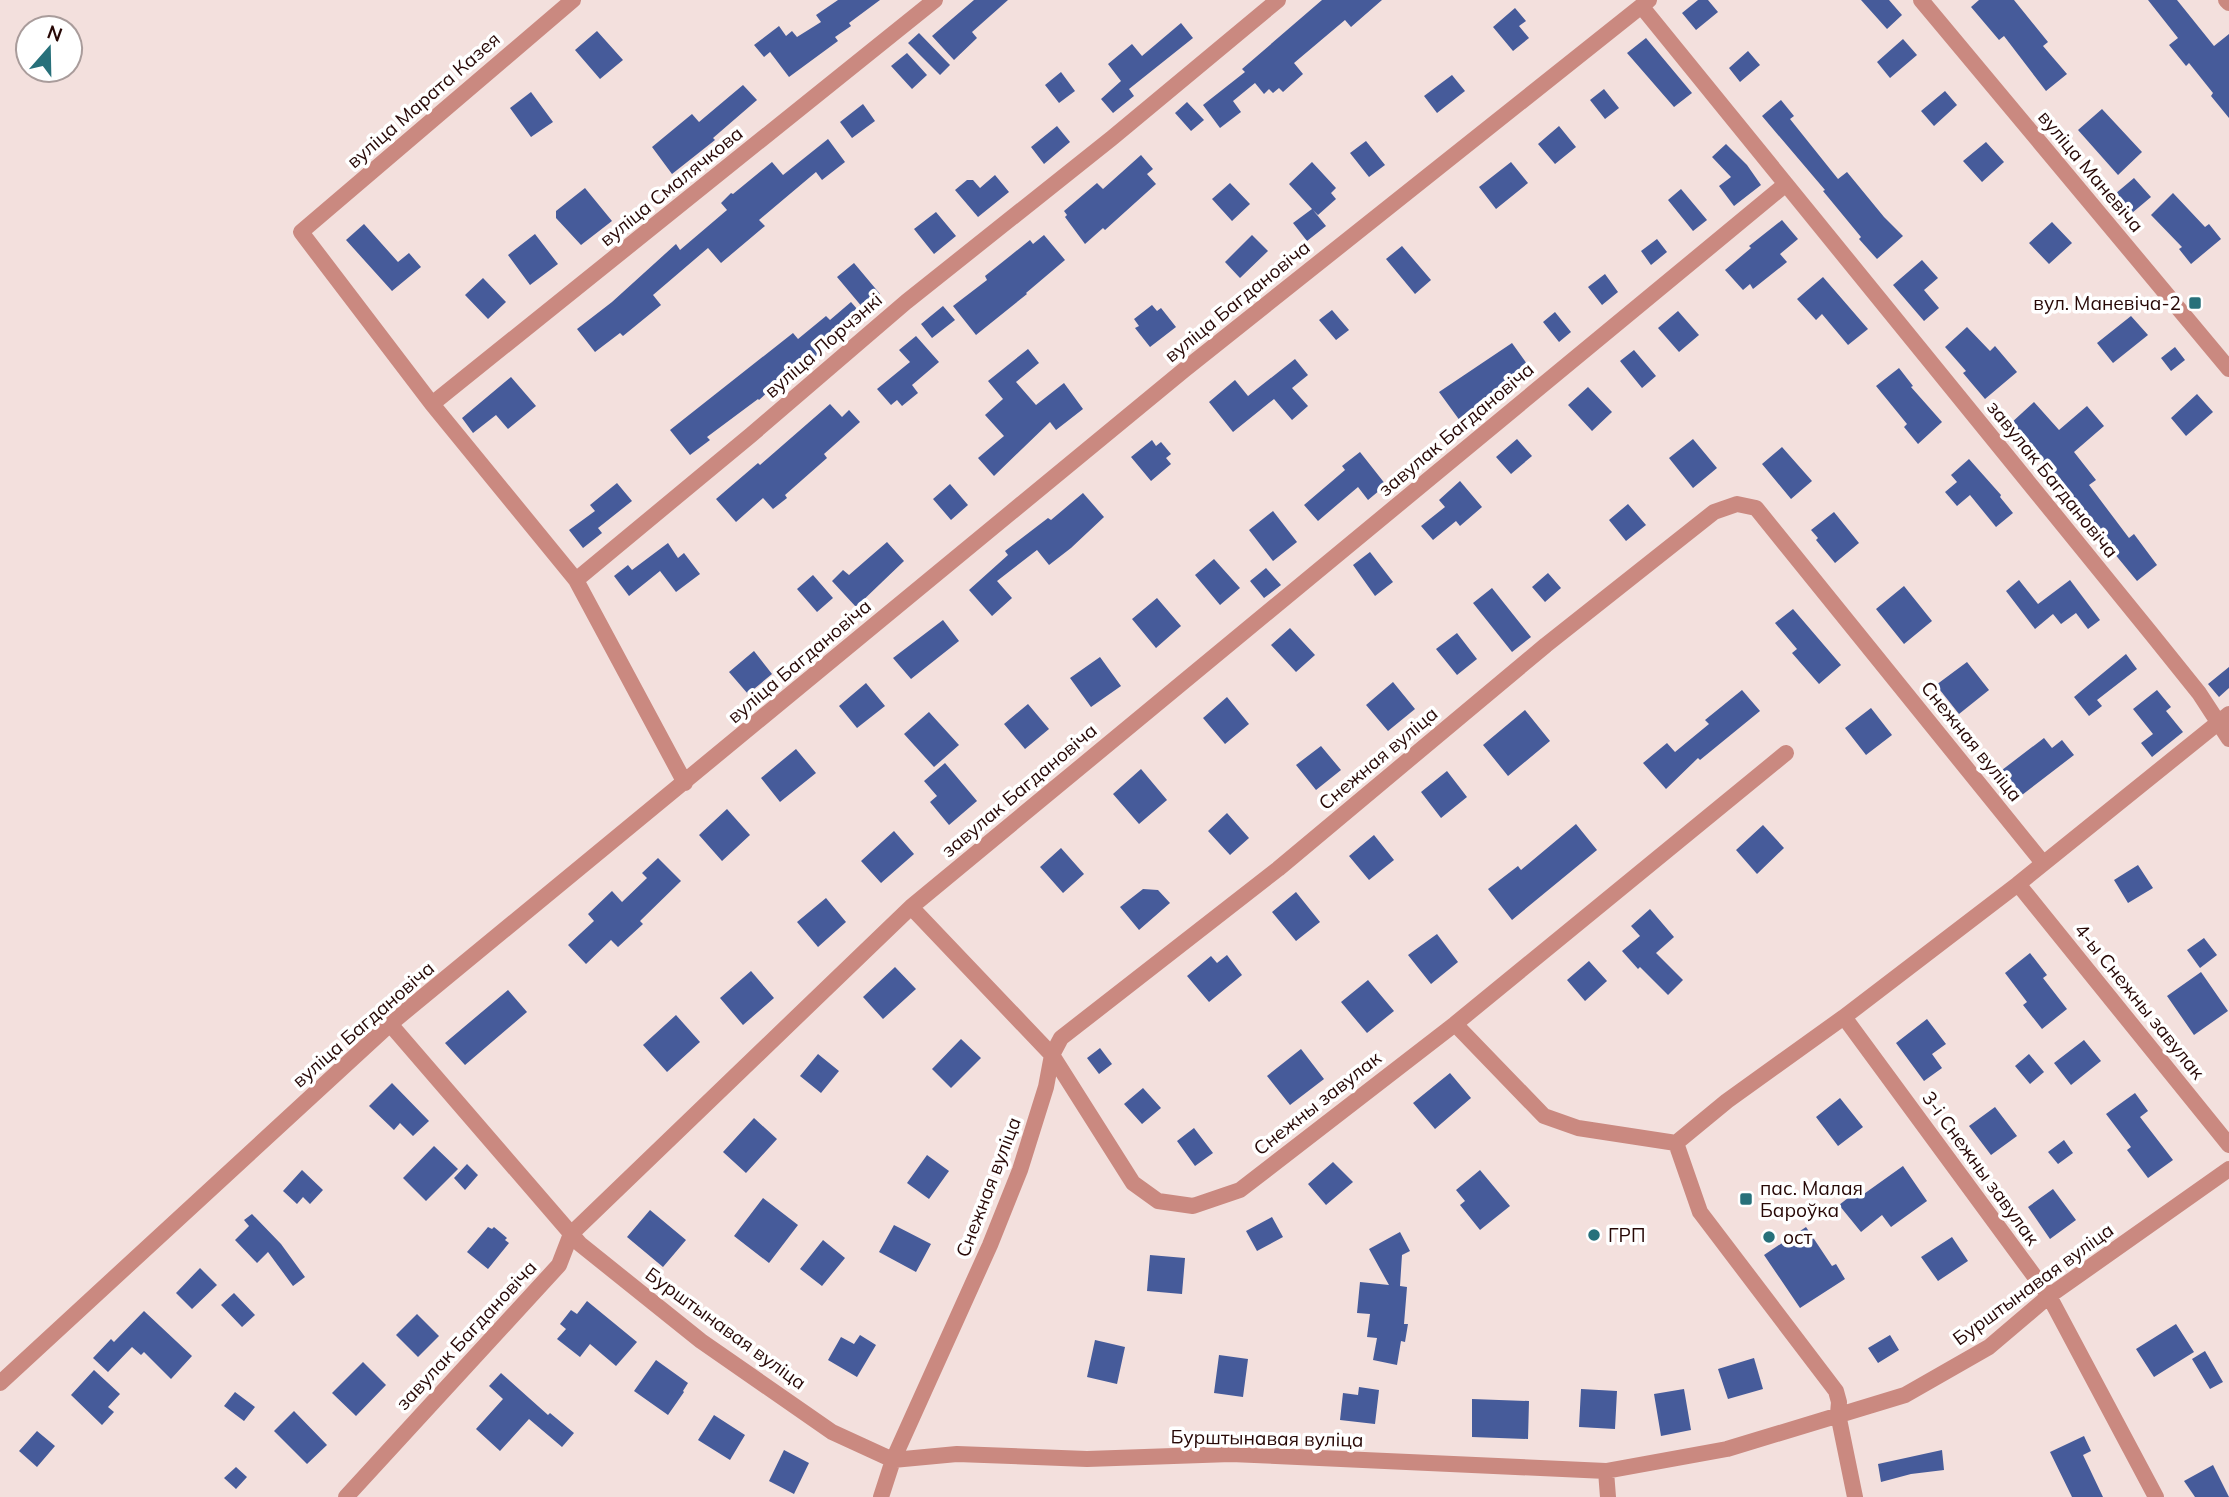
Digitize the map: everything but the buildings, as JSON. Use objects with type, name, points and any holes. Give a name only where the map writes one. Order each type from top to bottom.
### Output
[{"type":"street","name":"вуліца Марата Казея","points":[[432,404],[302,232],[573,0]]},
{"type":"street","name":"вуліца Смалячкова","points":[[432,404],[935,0]]},
{"type":"street","name":"вуліца Лорчэнкі","points":[[576,580],[906,302],[1112,138],[1278,0]]},
{"type":"street","name":"вуліца Маневіча","points":[[1921,0],[2229,369]]},
{"type":"street","name":"завулак Багдановіча","points":[[1645,3],[1786,184],[2224,718],[2229,739]]},
{"type":"street","name":"вуліца Багдановіча","points":[[0,1383],[390,1024],[1184,370],[1645,3]]},
{"type":"street","name":"завулак Багдановіча","points":[[346,1497],[559,1265],[571,1234],[911,907],[1786,184]]},
{"type":"street","points":[[432,404],[576,580],[685,783]]},
{"type":"street","name":"Снежная вуліца","points":[[881,1497],[893,1460],[990,1245],[1020,1170],[1046,1087],[1052,1055],[1061,1038],[1278,869],[1546,645],[1714,512],[1737,504],[1756,508],[2043,863]]},
{"type":"street","points":[[1455,1024],[1544,1116],[1578,1128],[1676,1143],[1727,1101],[1844,1017],[2018,884],[2224,718]]},
{"type":"street","name":"Снежны завулак","points":[[911,907],[1052,1055],[1133,1183],[1158,1201],[1193,1206],[1240,1190],[1455,1024],[1786,753]]},
{"type":"street","name":"4-ы Снежны завулак","points":[[2018,884],[2229,1145]]},
{"type":"street","name":"3-і Снежны завулак","points":[[1844,1017],[2049,1296],[2156,1497]]},
{"type":"street","name":"Бурштынавая вуліца","points":[[390,1024],[580,1244],[701,1341],[832,1432],[893,1460],[957,1454],[1087,1460],[1231,1454],[1606,1471],[1727,1449],[1905,1395],[1989,1347],[2049,1296],[2229,1169]]},
{"type":"street","points":[[1676,1143],[1700,1212],[1831,1383],[1839,1402],[1838,1415],[1855,1497]]},
{"type":"street","points":[[1606,1471],[1608,1497]]},
{"type":"place","name":"вул. Маневіча-2","points":[[2195,303]]},
{"type":"place","name":"пас. Малая Бароўка","points":[[1746,1199]]},
{"type":"place","name":"ГРП","points":[[1594,1235]]},
{"type":"place","name":"ост","points":[[1769,1237]]}]
